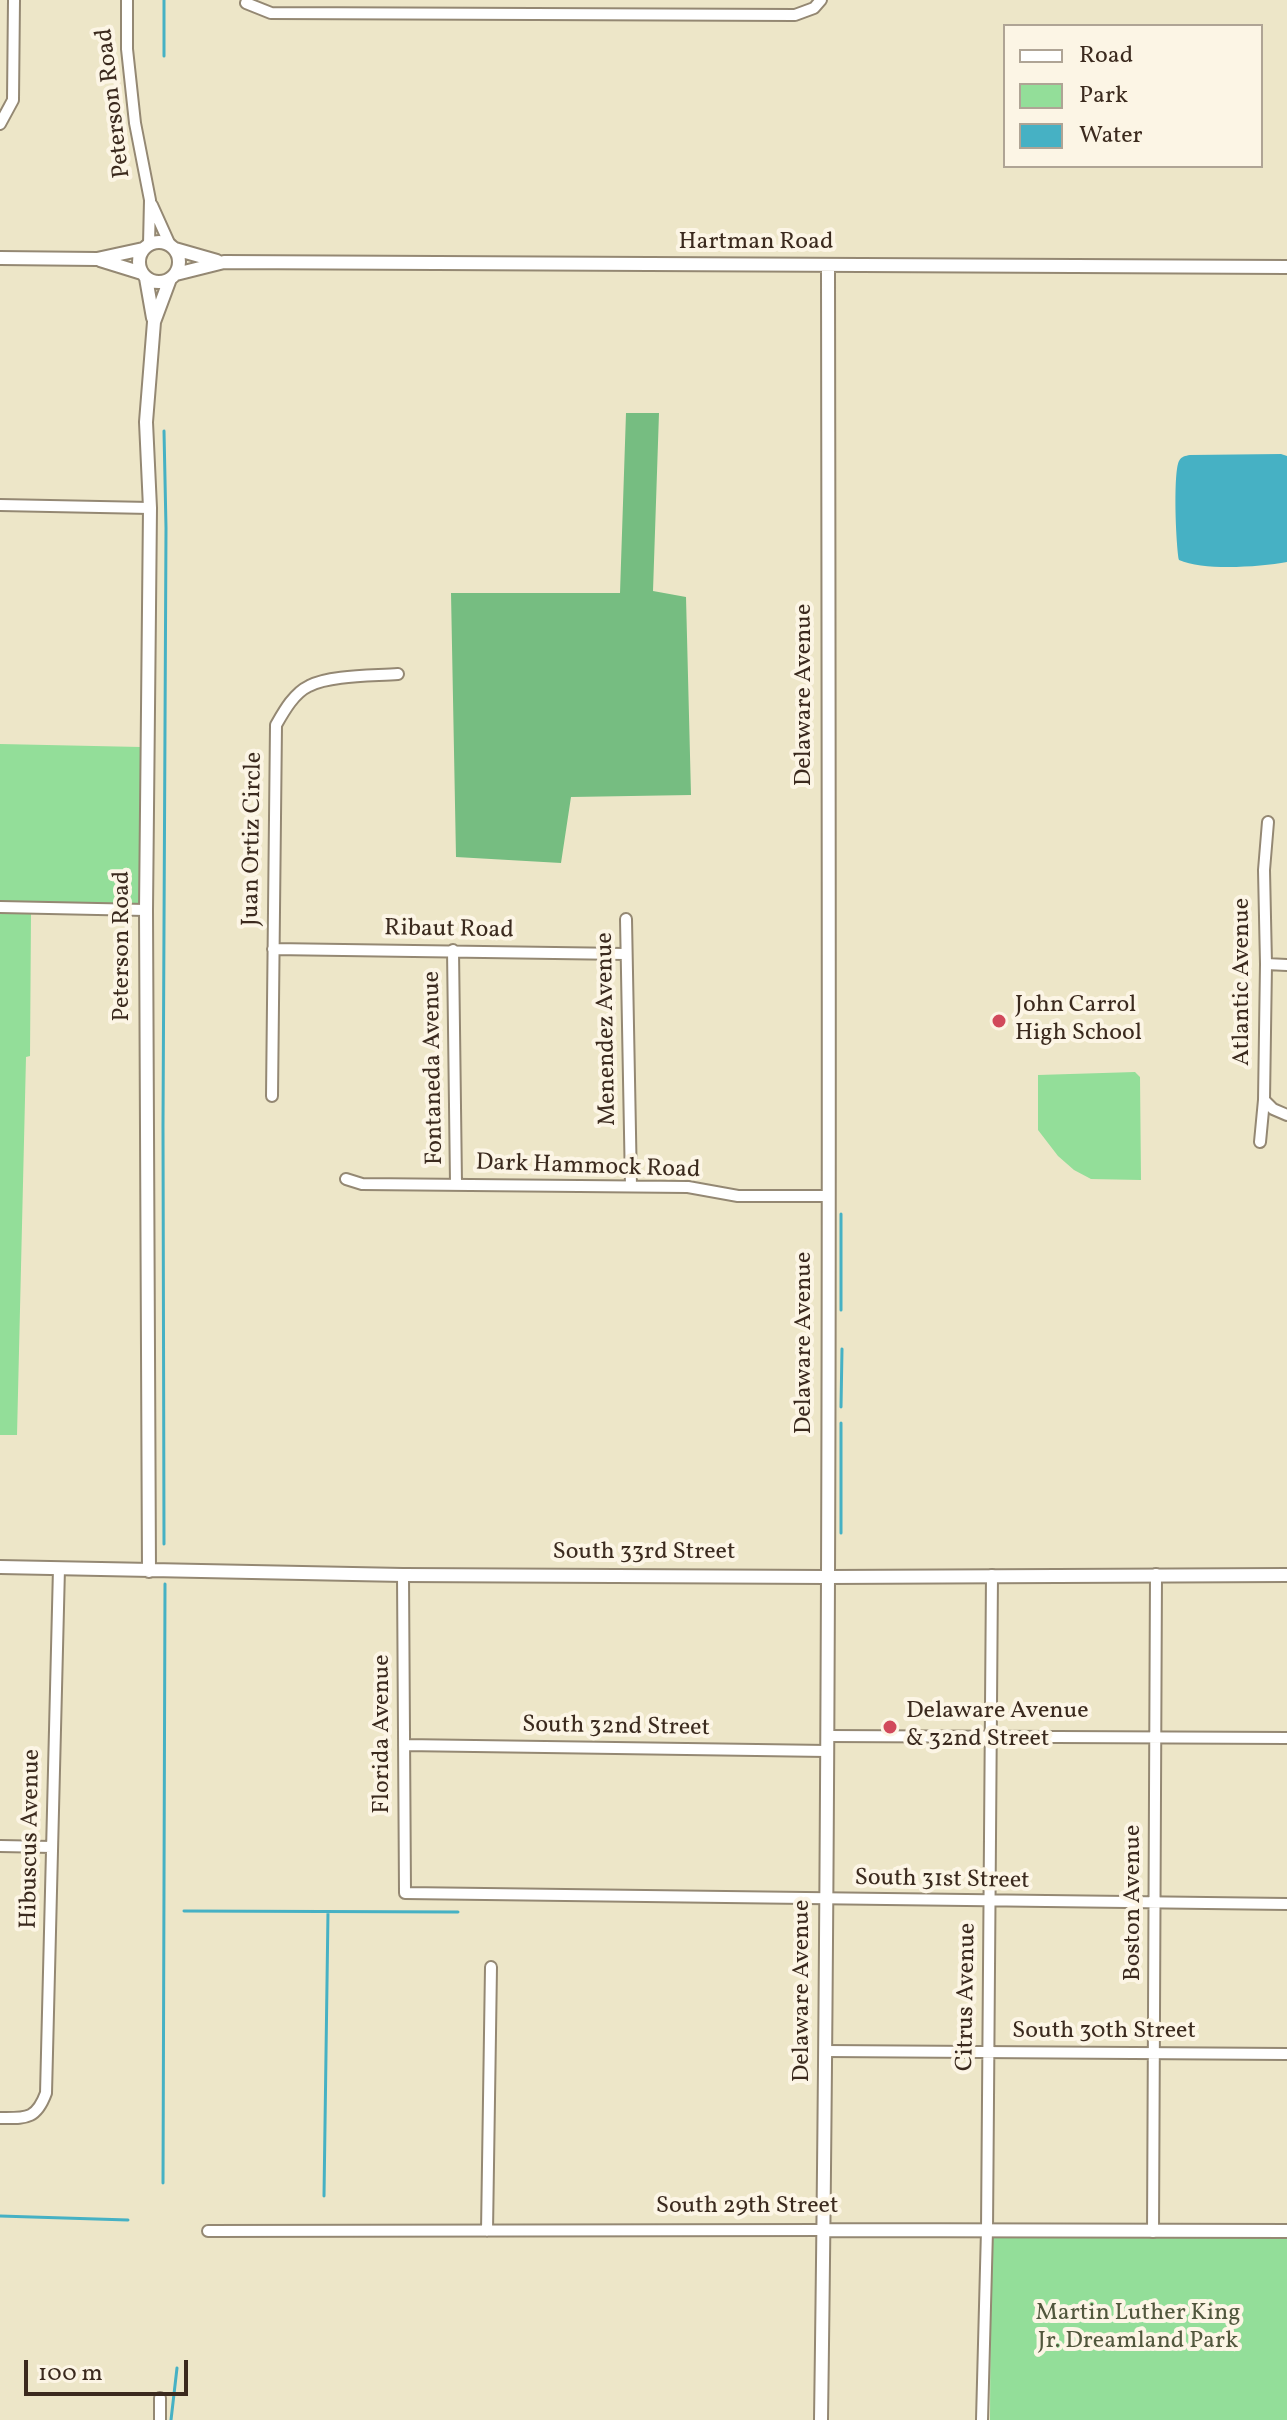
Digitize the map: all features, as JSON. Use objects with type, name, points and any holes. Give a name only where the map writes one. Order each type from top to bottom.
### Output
[{"type":"street","points":[[0,124],[13,100],[14,0]]},
{"type":"street","name":"Peterson Road","points":[[127,0],[128,64],[135,123],[150,200],[172,247]]},
{"type":"street","points":[[474,0],[474,14]]},
{"type":"street","points":[[246,3],[271,13],[795,15],[814,8],[821,0]]},
{"type":"street","name":"Peterson Road","points":[[146,247],[150,200]]},
{"type":"street","points":[[0,258],[97,259],[160,242],[172,247],[179,264],[173,276],[158,282],[97,259]]},
{"type":"street","points":[[144,275],[139,261],[146,247]]},
{"type":"street","name":"Hartman Road","points":[[172,247],[224,262],[1287,267]]},
{"type":"street","name":"Hartman Road","points":[[173,276],[224,262]]},
{"type":"street","name":"Delaware Avenue","points":[[821,2420],[829,1196],[828,266]]},
{"type":"street","name":"Peterson Road","points":[[144,275],[154,322],[146,422],[150,508],[146,910],[149,1571]]},
{"type":"street","name":"Peterson Road","points":[[154,322],[173,276]]},
{"type":"street","points":[[0,505],[150,508]]},
{"type":"street","name":"Juan Ortiz Circle","points":[[272,1096],[276,725],[287,705],[308,686],[340,678],[398,674]]},
{"type":"street","name":"Atlantic Avenue","points":[[1260,1142],[1264,1100],[1264,870],[1268,822]]},
{"type":"street","points":[[0,907],[146,910]]},
{"type":"street","name":"Menendez Avenue","points":[[626,919],[631,1186]]},
{"type":"street","name":"Ribaut Road","points":[[273,949],[625,954]]},
{"type":"street","name":"Fontaneda Avenue","points":[[453,950],[456,1184]]},
{"type":"street","points":[[1266,964],[1287,965]]},
{"type":"street","points":[[1264,1100],[1273,1109],[1287,1115]]},
{"type":"street","name":"Dark Hammock Road","points":[[346,1179],[362,1184],[688,1187],[738,1196],[829,1196]]},
{"type":"street","name":"South 33rd Street","points":[[0,1567],[403,1575],[1287,1575]]},
{"type":"street","name":"Hibuscus Avenue","points":[[0,2118],[27,2118],[40,2109],[46,2093],[59,1568]]},
{"type":"street","name":"Boston Avenue","points":[[1153,2232],[1156,1574]]},
{"type":"street","name":"Florida Avenue","points":[[403,1575],[405,1893]]},
{"type":"street","name":"Citrus Avenue","points":[[982,2420],[987,2230],[992,1575]]},
{"type":"street","points":[[827,1736],[1287,1738]]},
{"type":"street","name":"South 32nd Street","points":[[404,1745],[827,1751]]},
{"type":"street","points":[[0,1846],[52,1847]]},
{"type":"street","name":"South 31st Street","points":[[405,1893],[1287,1904]]},
{"type":"street","points":[[487,2231],[491,1967]]},
{"type":"street","name":"South 30th Street","points":[[825,2051],[1287,2054]]},
{"type":"street","name":"South 29th Street","points":[[208,2231],[1287,2231]]},
{"type":"street","points":[[160,2398],[160,2420]]},
{"type":"green space","points":[[626,413],[659,413],[653,591],[686,597],[691,795],[571,797],[561,863],[456,857],[451,593],[620,593]]},
{"type":"green space","points":[[0,744],[141,747],[139,904],[0,901]]},
{"type":"green space","points":[[0,912],[31,913],[30,1056],[26,1057],[17,1435],[0,1435]]},
{"type":"green space","points":[[1135,1072],[1140,1077],[1141,1180],[1091,1179],[1058,1156],[1038,1130],[1038,1075]]},
{"type":"green space","name":"Martin Luther King Jr. Dreamland Park","points":[[991,2237],[1287,2237],[1287,2420],[990,2420]]},
{"type":"water","points":[[1190,455],[1287,456],[1287,562],[1217,567],[1179,560],[1176,493],[1177,468],[1181,458]]},
{"type":"waterway","points":[[164,0],[164,56]]},
{"type":"waterway","points":[[164,431],[164,1544]]},
{"type":"waterway","points":[[841,1214],[841,1310]]},
{"type":"waterway","points":[[841,1407],[842,1349]]},
{"type":"waterway","points":[[841,1423],[841,1533]]},
{"type":"waterway","points":[[163,2183],[165,1584]]},
{"type":"waterway","points":[[184,1911],[458,1912]]},
{"type":"waterway","points":[[324,2196],[328,1912]]},
{"type":"waterway","points":[[0,2216],[128,2220]]},
{"type":"waterway","points":[[171,2420],[177,2368]]},
{"type":"place","name":"John Carrol High School","points":[[999,1021]]},
{"type":"place","name":"Delaware Avenue & 32nd Street","points":[[890,1727]]}]
